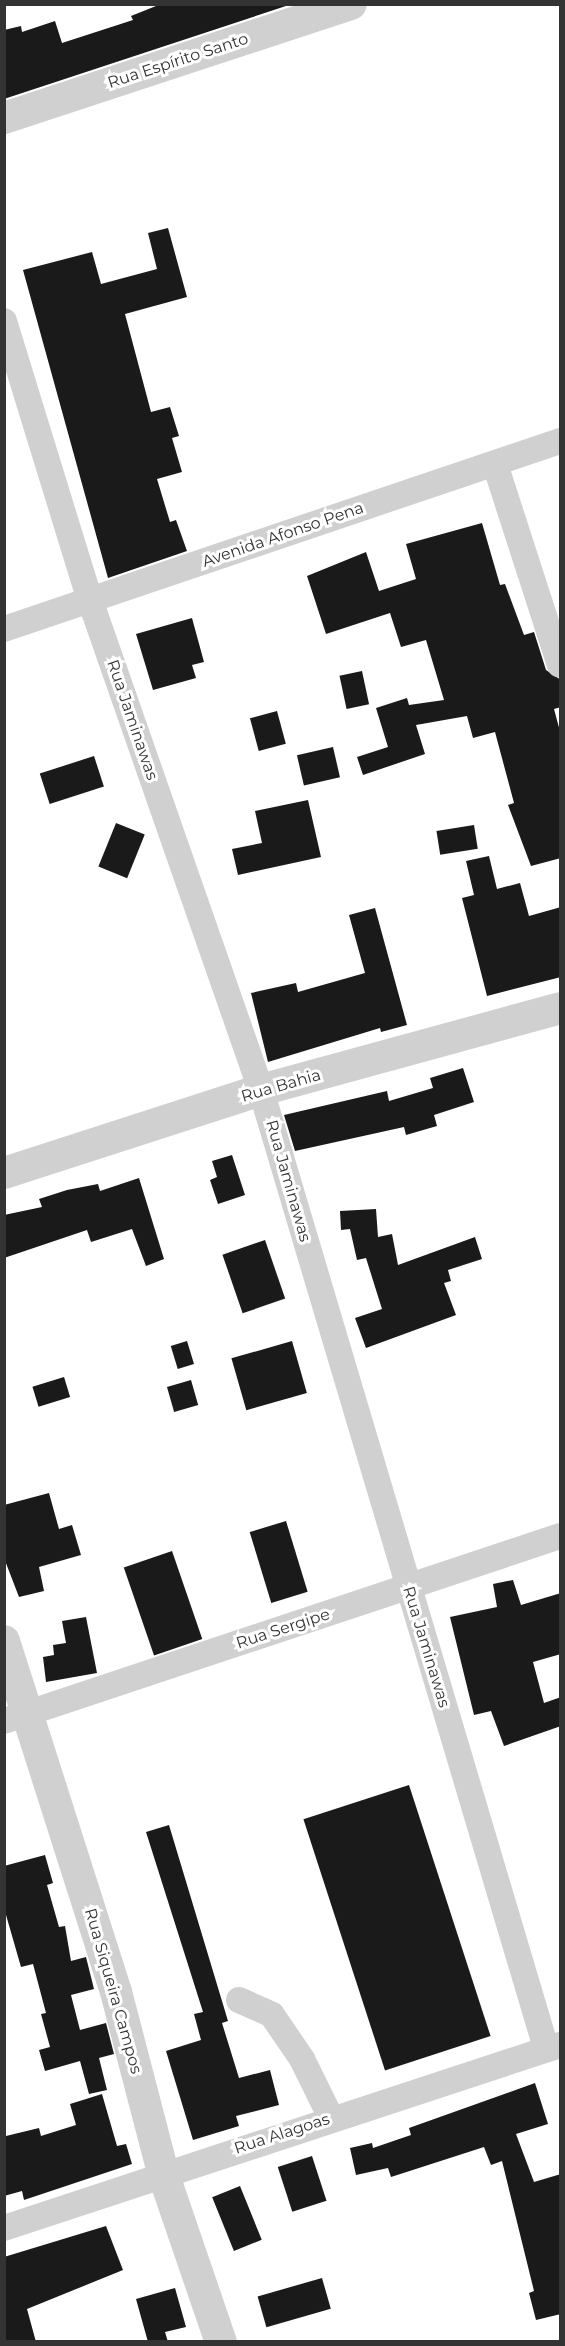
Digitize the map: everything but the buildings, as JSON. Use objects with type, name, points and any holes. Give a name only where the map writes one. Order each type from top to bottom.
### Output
[{"type":"street","name":"Rua Espírito Santo","points":[[4,118],[351,4]]},
{"type":"street","name":"Rua Jaminawas","points":[[4,321],[90,600],[261,1090],[408,1589],[553,2047]]},
{"type":"street","name":"Avenida Afonso Pena","points":[[4,629],[561,441]]},
{"type":"street","points":[[495,464],[561,665]]},
{"type":"street","name":"Rua Bahia","points":[[4,1173],[261,1090],[561,1008]]},
{"type":"street","name":"Rua Sergipe","points":[[16,1717],[408,1589],[561,1536]]},
{"type":"street","name":"Rua Siqueira Campos","points":[[4,1641],[16,1717],[116,1992],[163,2173],[221,2342]]},
{"type":"street","points":[[239,2000],[272,2015],[302,2059],[332,2118]]},
{"type":"street","name":"Rua Alagoas","points":[[4,2228],[163,2173],[553,2047]]}]
